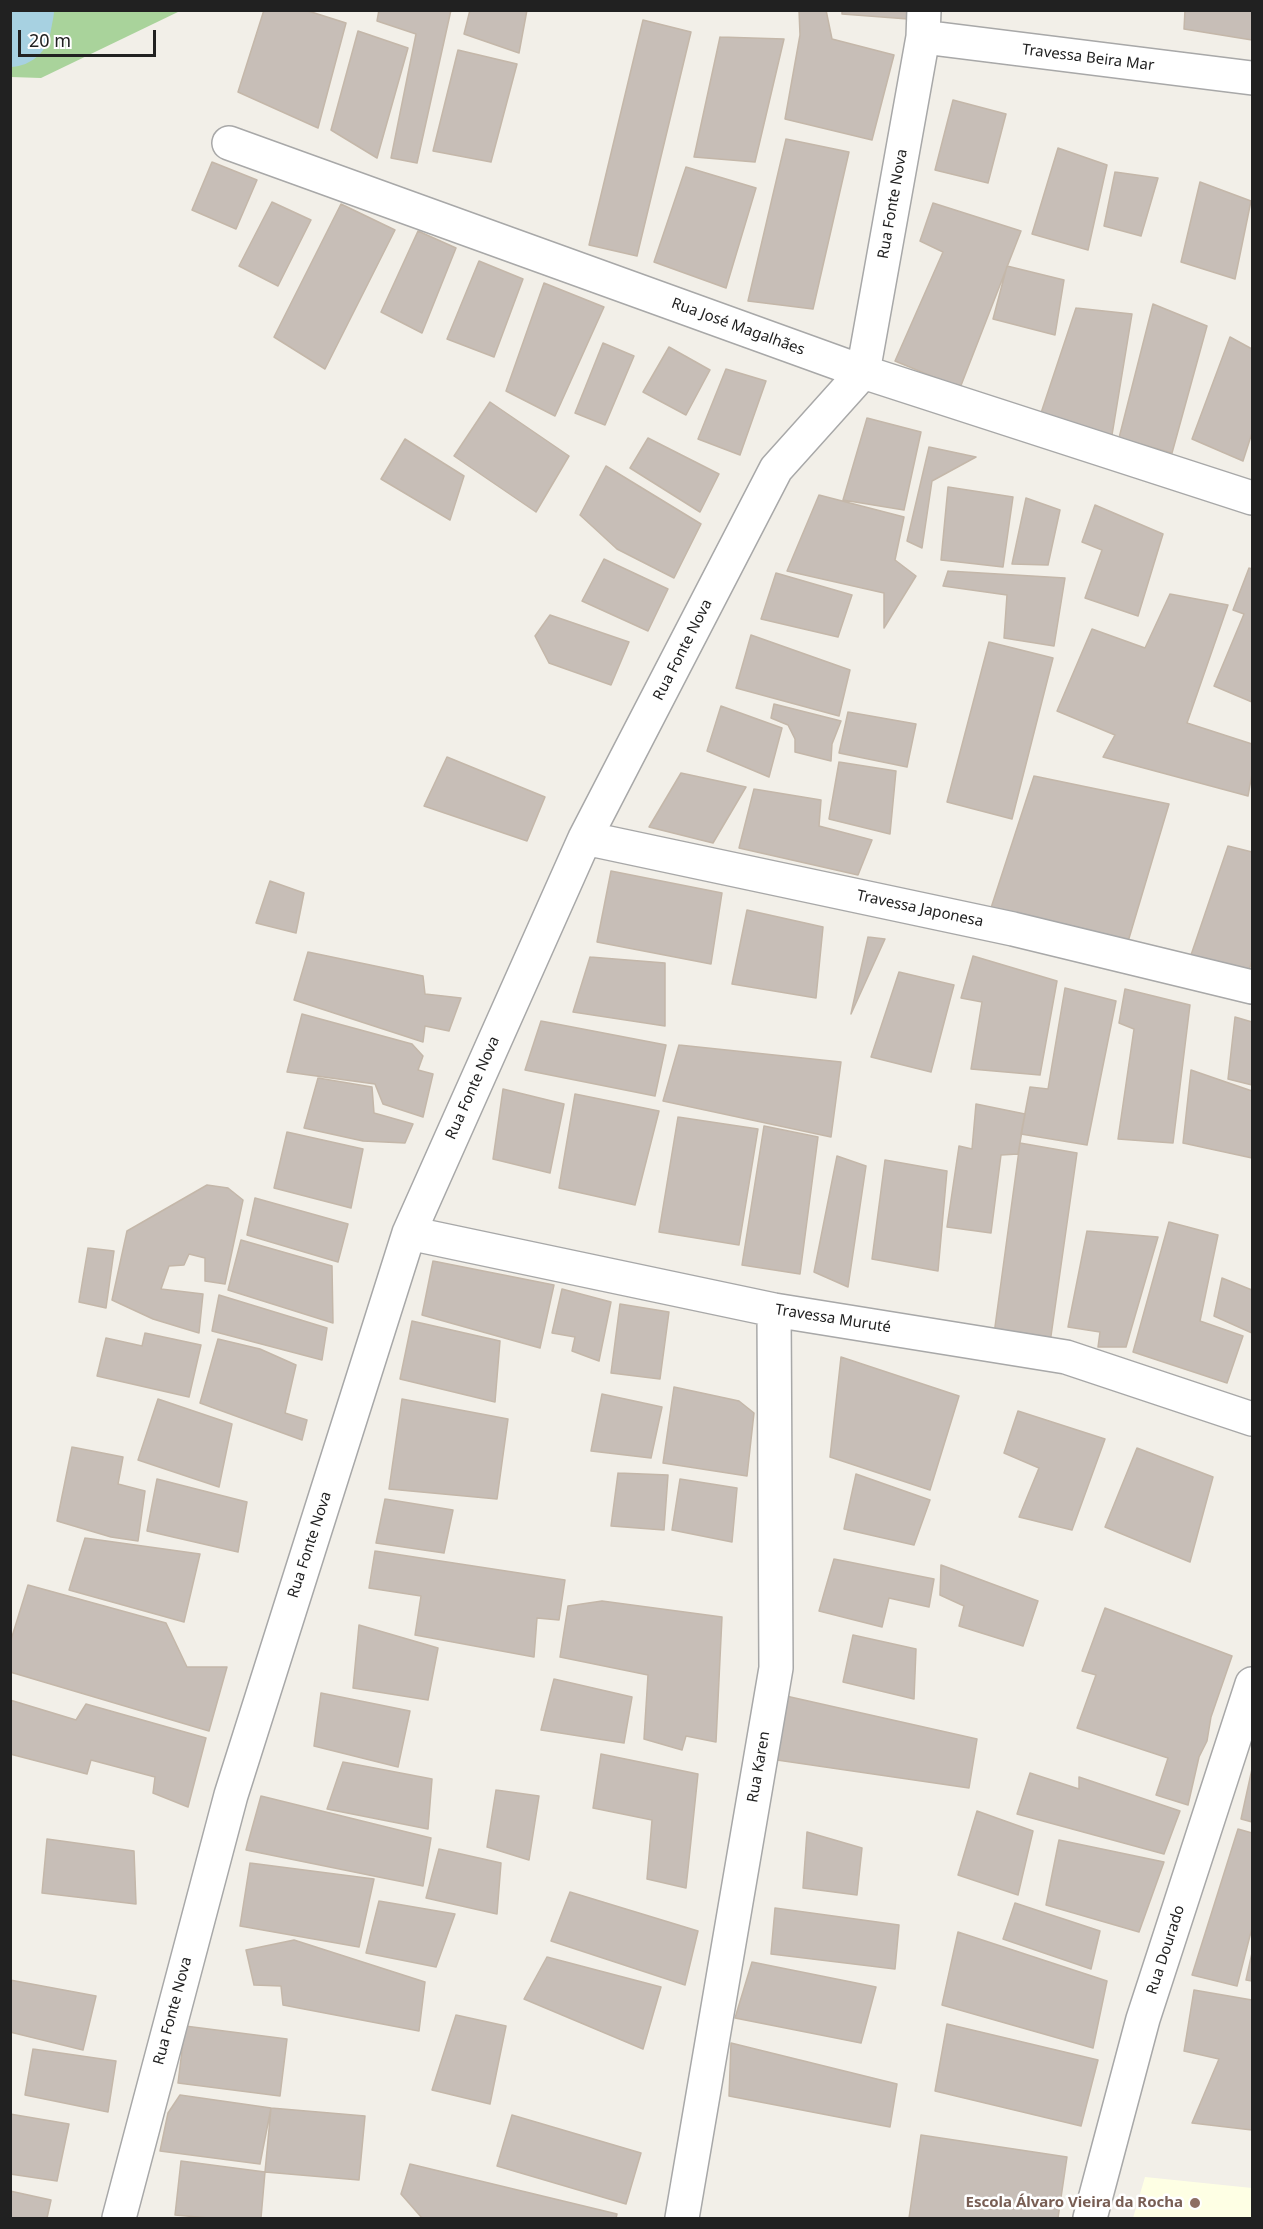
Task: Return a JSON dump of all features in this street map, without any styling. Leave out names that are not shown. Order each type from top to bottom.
[{"type":"street","name":"Travessa Beira Mar","points":[[924,24],[1252,78]]},
{"type":"street","name":"Rua Fonte Nova","points":[[118,2218],[231,1795],[409,1233],[585,838],[776,469],[863,372],[924,24]]},
{"type":"street","name":"Rua José Magalhães","points":[[229,143],[863,372],[1252,498]]},
{"type":"street","name":"Travessa Japonesa","points":[[585,838],[1013,929],[1252,987]]},
{"type":"street","name":"Travessa Muruté","points":[[409,1233],[774,1310],[1066,1357],[1252,1419]]},
{"type":"street","name":"Rua Karen","points":[[682,2218],[776,1668],[774,1310]]},
{"type":"street","name":"Rua Dourado","points":[[1090,2218],[1143,2019],[1252,1684]]},
{"type":"shaded area","name":"Escola Álvaro Vieira da Rocha","points":[[1145,2177],[1252,2188],[1252,2218],[1133,2218]]},
{"type":"green space","points":[[11,10],[180,11],[41,78],[11,77]]},
{"type":"building","points":[[264,10],[305,10],[346,23],[318,128],[238,92]]},
{"type":"building","points":[[379,10],[451,10],[417,163],[391,158],[416,34],[377,21]]},
{"type":"building","points":[[470,10],[527,10],[519,53],[464,34]]},
{"type":"building","points":[[799,10],[826,10],[832,39],[894,55],[872,140],[785,119],[800,35]]},
{"type":"building","points":[[842,10],[909,10],[908,19],[842,14]]},
{"type":"building","points":[[1185,10],[1252,10],[1252,40],[1184,29]]},
{"type":"building","points":[[643,20],[691,32],[637,256],[589,245]]},
{"type":"building","points":[[358,31],[408,48],[377,158],[331,130]]},
{"type":"building","points":[[720,37],[784,39],[755,162],[694,157]]},
{"type":"building","points":[[458,50],[517,64],[491,162],[433,151]]},
{"type":"building","points":[[953,100],[1006,114],[988,183],[935,170]]},
{"type":"building","points":[[786,139],[849,152],[813,309],[748,301]]},
{"type":"building","points":[[1058,148],[1107,165],[1088,250],[1032,234]]},
{"type":"building","points":[[212,162],[257,180],[236,229],[192,210]]},
{"type":"building","points":[[686,167],[756,188],[726,288],[654,262]]},
{"type":"building","points":[[1115,172],[1158,178],[1141,236],[1104,226]]},
{"type":"building","points":[[1200,182],[1251,201],[1235,279],[1181,262]]},
{"type":"building","points":[[272,202],[311,220],[278,286],[239,266]]},
{"type":"building","points":[[933,203],[1021,231],[960,388],[895,361],[943,252],[920,241]]},
{"type":"building","points":[[341,204],[395,230],[325,369],[274,337]]},
{"type":"building","points":[[418,231],[456,248],[422,333],[381,312]]},
{"type":"building","points":[[479,261],[523,279],[494,357],[447,339]]},
{"type":"building","points":[[1007,266],[1064,280],[1055,335],[993,319]]},
{"type":"building","points":[[544,283],[604,307],[555,416],[506,391]]},
{"type":"building","points":[[1153,304],[1207,326],[1172,453],[1119,438]]},
{"type":"building","points":[[1076,308],[1132,314],[1112,435],[1041,413]]},
{"type":"building","points":[[1230,337],[1252,349],[1252,433],[1243,461],[1192,439]]},
{"type":"building","points":[[603,343],[634,356],[605,425],[575,413]]},
{"type":"building","points":[[669,347],[710,370],[686,415],[643,392]]},
{"type":"building","points":[[726,369],[766,381],[740,455],[698,439]]},
{"type":"building","points":[[490,402],[569,456],[536,512],[454,456]]},
{"type":"building","points":[[867,418],[921,432],[904,510],[843,500]]},
{"type":"building","points":[[648,438],[719,474],[700,512],[630,468]]},
{"type":"building","points":[[405,439],[464,476],[450,520],[381,479]]},
{"type":"building","points":[[929,447],[976,457],[932,481],[922,548],[907,541]]},
{"type":"building","points":[[606,466],[701,524],[674,578],[617,549],[580,515]]},
{"type":"building","points":[[948,487],[1013,497],[1003,567],[941,560]]},
{"type":"building","points":[[819,495],[904,517],[895,560],[916,576],[884,628],[884,593],[787,571]]},
{"type":"building","points":[[1026,498],[1060,510],[1048,565],[1012,564]]},
{"type":"building","points":[[1095,505],[1163,534],[1138,616],[1085,598],[1102,550],[1082,542]]},
{"type":"building","points":[[604,559],[668,589],[648,631],[582,601]]},
{"type":"building","points":[[1249,568],[1252,569],[1252,702],[1214,686],[1244,614],[1233,610]]},
{"type":"building","points":[[948,571],[1065,578],[1054,646],[1004,638],[1007,595],[943,586]]},
{"type":"building","points":[[776,573],[852,595],[838,637],[761,619]]},
{"type":"building","points":[[1170,594],[1228,605],[1187,723],[1252,744],[1252,774],[1248,796],[1103,757],[1115,735],[1057,711],[1092,629],[1145,648]]},
{"type":"building","points":[[550,615],[629,642],[611,685],[549,663],[535,636]]},
{"type":"building","points":[[751,635],[850,670],[839,716],[736,688]]},
{"type":"building","points":[[989,642],[1053,658],[1012,819],[947,802]]},
{"type":"building","points":[[774,704],[841,721],[832,744],[831,761],[795,752],[795,739],[788,725],[771,718]]},
{"type":"building","points":[[721,706],[782,728],[769,777],[707,751]]},
{"type":"building","points":[[848,712],[916,724],[907,767],[839,753]]},
{"type":"building","points":[[447,757],[545,797],[527,841],[424,806]]},
{"type":"building","points":[[839,762],[896,771],[890,834],[829,819]]},
{"type":"building","points":[[681,773],[746,787],[713,843],[649,827]]},
{"type":"building","points":[[1034,776],[1169,804],[1127,945],[990,911]]},
{"type":"building","points":[[754,789],[821,800],[819,826],[872,840],[858,875],[739,848]]},
{"type":"building","points":[[1228,846],[1252,852],[1252,960],[1248,975],[1190,958]]},
{"type":"building","points":[[611,871],[722,893],[711,964],[597,942]]},
{"type":"building","points":[[270,881],[304,893],[296,933],[256,923]]},
{"type":"building","points":[[747,910],[823,927],[816,998],[732,984]]},
{"type":"building","points":[[868,937],[885,939],[851,1014],[852,1009]]},
{"type":"building","points":[[308,952],[423,976],[425,994],[461,998],[449,1031],[425,1026],[423,1042],[294,1000]]},
{"type":"building","points":[[973,956],[1057,981],[1040,1075],[971,1069],[982,1002],[961,998]]},
{"type":"building","points":[[590,957],[665,963],[665,1026],[573,1012]]},
{"type":"building","points":[[899,972],[954,985],[931,1072],[871,1057]]},
{"type":"building","points":[[1065,988],[1116,1001],[1087,1145],[1021,1134],[1030,1087],[1048,1089]]},
{"type":"building","points":[[1125,989],[1190,1005],[1173,1143],[1118,1139],[1134,1029],[1119,1023]]},
{"type":"building","points":[[302,1014],[412,1044],[423,1056],[418,1070],[433,1074],[423,1117],[383,1104],[375,1084],[287,1072]]},
{"type":"building","points":[[1235,1017],[1252,1022],[1252,1085],[1228,1079]]},
{"type":"building","points":[[541,1021],[666,1045],[655,1096],[525,1070]]},
{"type":"building","points":[[679,1045],[841,1062],[831,1137],[663,1101]]},
{"type":"building","points":[[1191,1070],[1252,1091],[1252,1158],[1183,1143]]},
{"type":"building","points":[[318,1078],[372,1087],[374,1113],[413,1124],[405,1143],[363,1141],[304,1128]]},
{"type":"building","points":[[503,1089],[564,1104],[550,1173],[493,1159]]},
{"type":"building","points":[[575,1094],[659,1111],[635,1205],[559,1188]]},
{"type":"building","points":[[976,1104],[1025,1114],[1018,1154],[1001,1155],[991,1233],[947,1227],[959,1146],[972,1149]]},
{"type":"building","points":[[678,1117],[758,1129],[739,1245],[659,1232]]},
{"type":"building","points":[[764,1126],[818,1137],[800,1274],[742,1265]]},
{"type":"building","points":[[287,1132],[363,1149],[351,1208],[274,1188]]},
{"type":"building","points":[[1020,1143],[1077,1153],[1050,1343],[994,1334]]},
{"type":"building","points":[[837,1156],[866,1166],[848,1287],[814,1272]]},
{"type":"building","points":[[885,1160],[947,1171],[938,1271],[872,1259]]},
{"type":"building","points":[[207,1185],[228,1188],[243,1200],[225,1284],[205,1281],[205,1258],[189,1254],[184,1265],[169,1266],[161,1289],[203,1294],[199,1333],[153,1319],[112,1300],[127,1231]]},
{"type":"building","points":[[255,1198],[348,1224],[338,1262],[247,1235]]},
{"type":"building","points":[[1169,1222],[1218,1235],[1200,1321],[1243,1336],[1227,1383],[1133,1352]]},
{"type":"building","points":[[1087,1231],[1158,1237],[1126,1347],[1098,1347],[1100,1332],[1068,1327]]},
{"type":"building","points":[[241,1240],[332,1266],[333,1323],[228,1290]]},
{"type":"building","points":[[88,1248],[114,1251],[106,1308],[79,1302]]},
{"type":"building","points":[[433,1261],[554,1285],[540,1348],[422,1315]]},
{"type":"building","points":[[1222,1278],[1252,1290],[1252,1333],[1214,1316]]},
{"type":"building","points":[[562,1289],[611,1302],[599,1361],[572,1351],[575,1337],[552,1333]]},
{"type":"building","points":[[219,1295],[327,1328],[322,1360],[212,1331]]},
{"type":"building","points":[[620,1304],[669,1312],[660,1379],[611,1373]]},
{"type":"building","points":[[412,1321],[500,1341],[495,1402],[400,1379]]},
{"type":"building","points":[[145,1333],[201,1345],[189,1397],[97,1376],[106,1338],[142,1346]]},
{"type":"building","points":[[218,1339],[260,1349],[296,1365],[285,1413],[307,1420],[302,1440],[200,1403]]},
{"type":"building","points":[[841,1357],[959,1396],[930,1490],[830,1457]]},
{"type":"building","points":[[674,1387],[739,1401],[754,1413],[747,1476],[663,1463]]},
{"type":"building","points":[[602,1394],[662,1407],[651,1458],[591,1451]]},
{"type":"building","points":[[158,1399],[232,1424],[219,1487],[138,1460]]},
{"type":"building","points":[[402,1399],[508,1419],[497,1499],[389,1489]]},
{"type":"building","points":[[1018,1411],[1105,1439],[1072,1530],[1019,1517],[1039,1468],[1004,1453]]},
{"type":"building","points":[[72,1447],[123,1457],[118,1484],[145,1491],[138,1541],[111,1537],[57,1521]]},
{"type":"building","points":[[1137,1448],[1213,1477],[1190,1562],[1105,1527]]},
{"type":"building","points":[[618,1473],[668,1475],[664,1530],[611,1526]]},
{"type":"building","points":[[856,1474],[930,1500],[914,1545],[844,1529]]},
{"type":"building","points":[[157,1479],[247,1502],[238,1552],[147,1531]]},
{"type":"building","points":[[680,1479],[737,1488],[732,1542],[672,1530]]},
{"type":"building","points":[[385,1499],[453,1510],[444,1553],[376,1543]]},
{"type":"building","points":[[85,1538],[200,1554],[184,1622],[69,1590]]},
{"type":"building","points":[[375,1551],[565,1580],[559,1620],[537,1618],[534,1657],[415,1635],[421,1596],[369,1588]]},
{"type":"building","points":[[834,1559],[934,1579],[929,1607],[889,1598],[882,1627],[819,1611]]},
{"type":"building","points":[[941,1565],[1038,1601],[1023,1646],[959,1626],[964,1606],[940,1595]]},
{"type":"building","points":[[28,1585],[166,1623],[187,1667],[227,1667],[209,1731],[10,1672],[10,1643]]},
{"type":"building","points":[[602,1601],[722,1617],[716,1742],[686,1736],[682,1750],[644,1739],[648,1675],[560,1657],[568,1606]]},
{"type":"building","points":[[1105,1608],[1232,1656],[1211,1717],[1207,1741],[1199,1757],[1188,1805],[1156,1795],[1168,1758],[1077,1728],[1096,1675],[1082,1671]]},
{"type":"building","points":[[359,1625],[438,1648],[428,1700],[353,1688]]},
{"type":"building","points":[[853,1635],[916,1649],[914,1699],[843,1682]]},
{"type":"building","points":[[554,1679],[632,1697],[624,1743],[541,1730]]},
{"type":"building","points":[[321,1693],[410,1711],[398,1767],[314,1746]]},
{"type":"building","points":[[786,1696],[977,1739],[969,1788],[777,1760]]},
{"type":"building","points":[[10,1700],[76,1720],[86,1704],[206,1738],[188,1807],[153,1793],[155,1777],[91,1760],[87,1774],[10,1754]]},
{"type":"building","points":[[601,1754],[698,1774],[686,1888],[647,1879],[652,1820],[593,1808]]},
{"type":"building","points":[[343,1762],[432,1779],[428,1829],[327,1809]]},
{"type":"building","points":[[1252,1769],[1252,1822],[1241,1819]]},
{"type":"building","points":[[1030,1773],[1079,1789],[1079,1777],[1180,1811],[1164,1854],[1017,1814]]},
{"type":"building","points":[[496,1790],[539,1796],[529,1860],[487,1847]]},
{"type":"building","points":[[261,1796],[431,1838],[423,1886],[246,1850]]},
{"type":"building","points":[[977,1811],[1033,1831],[1018,1895],[958,1875]]},
{"type":"building","points":[[1238,1829],[1252,1833],[1252,1928],[1237,1986],[1192,1975]]},
{"type":"building","points":[[807,1832],[862,1848],[857,1895],[803,1888]]},
{"type":"building","points":[[47,1839],[134,1851],[136,1904],[42,1893]]},
{"type":"building","points":[[1059,1840],[1164,1862],[1139,1932],[1046,1905]]},
{"type":"building","points":[[439,1849],[501,1863],[497,1914],[426,1898]]},
{"type":"building","points":[[250,1863],[374,1879],[359,1947],[240,1926]]},
{"type":"building","points":[[570,1892],[698,1931],[685,1985],[551,1941]]},
{"type":"building","points":[[379,1901],[455,1914],[436,1967],[366,1953]]},
{"type":"building","points":[[1015,1903],[1100,1931],[1091,1969],[1003,1939]]},
{"type":"building","points":[[775,1908],[899,1925],[895,1969],[771,1954]]},
{"type":"building","points":[[958,1932],[1107,1981],[1093,2048],[942,2005]]},
{"type":"building","points":[[294,1940],[425,1982],[419,2031],[283,2005],[281,1986],[254,1985],[246,1950]]},
{"type":"building","points":[[1252,1953],[1252,1981],[1246,1980]]},
{"type":"building","points":[[547,1957],[661,1987],[643,2049],[524,1999]]},
{"type":"building","points":[[752,1962],[876,1987],[861,2043],[735,2018]]},
{"type":"building","points":[[10,1980],[96,1996],[83,2050],[10,2032]]},
{"type":"building","points":[[1194,1990],[1252,2000],[1252,2130],[1192,2123],[1219,2059],[1184,2051]]},
{"type":"building","points":[[456,2015],[506,2026],[490,2104],[432,2090]]},
{"type":"building","points":[[947,2024],[1098,2060],[1081,2126],[935,2091]]},
{"type":"building","points":[[185,2026],[287,2039],[280,2096],[178,2083]]},
{"type":"building","points":[[731,2043],[897,2084],[890,2127],[729,2096]]},
{"type":"building","points":[[33,2049],[116,2061],[108,2112],[25,2095]]},
{"type":"building","points":[[180,2095],[271,2108],[260,2164],[160,2151],[168,2113]]},
{"type":"building","points":[[271,2108],[365,2116],[359,2180],[265,2172]]},
{"type":"building","points":[[10,2114],[69,2124],[57,2181],[10,2174]]},
{"type":"building","points":[[512,2115],[641,2153],[626,2204],[497,2166]]},
{"type":"building","points":[[921,2135],[1067,2157],[1058,2218],[909,2218]]},
{"type":"building","points":[[181,2161],[265,2172],[261,2218],[209,2218],[175,2215]]},
{"type":"building","points":[[410,2164],[617,2214],[616,2218],[422,2218],[401,2194]]},
{"type":"building","points":[[10,2191],[51,2200],[47,2218],[10,2218]]},
{"type":"waterway","points":[[10,26],[13,10]]},
{"type":"place","name":"Escola Álvaro Vieira da Rocha","points":[[1195,2203]]}]
